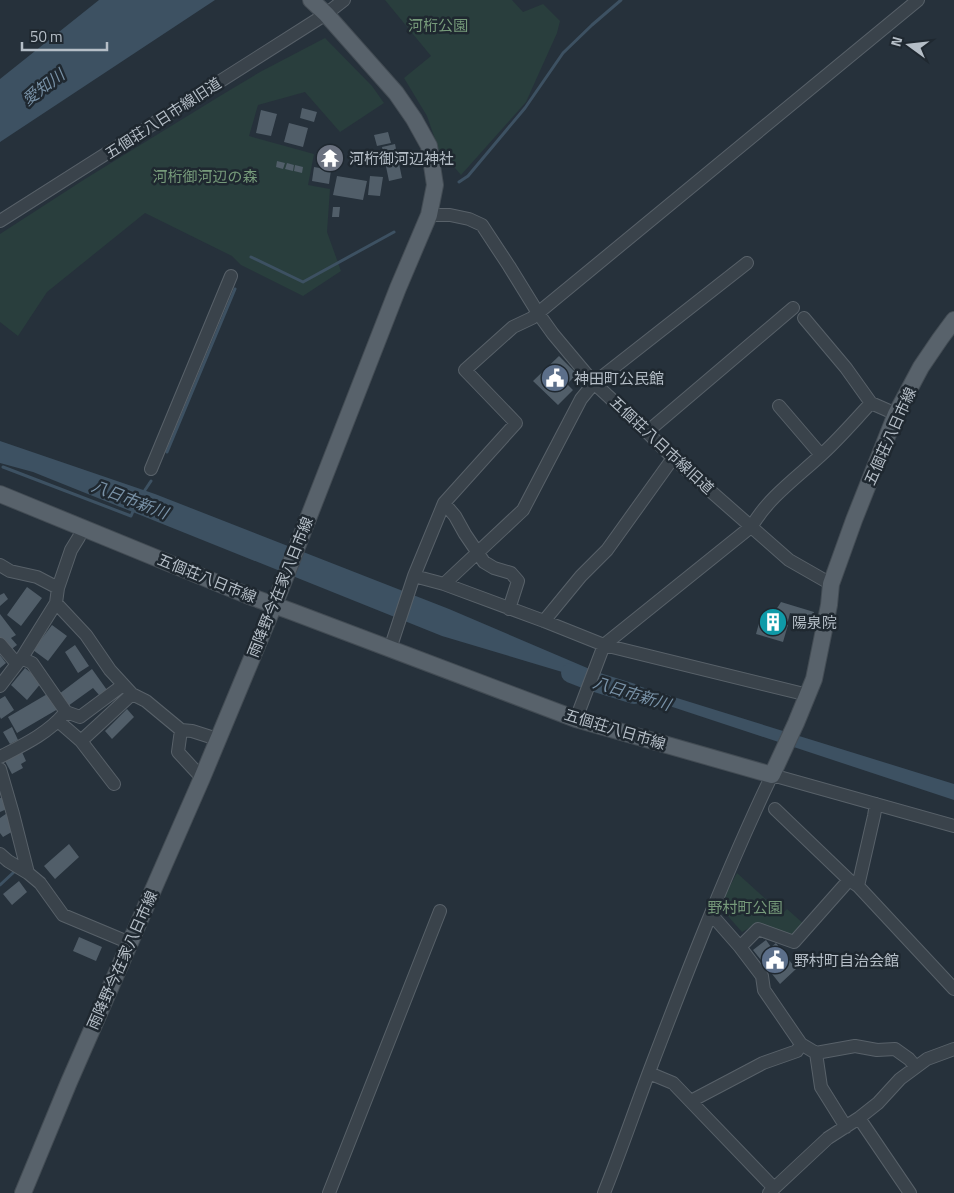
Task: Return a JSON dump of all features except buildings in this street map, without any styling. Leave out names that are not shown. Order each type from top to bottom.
[{"type":"main road","name":"雨降野今在家八日市線","points":[[23,1193],[277,599],[398,288],[429,215],[435,185],[429,146],[414,119],[396,93],[317,6]]},
{"type":"main road","name":"五個荘八日市線","points":[[0,494],[249,596],[277,599],[390,649],[576,718],[772,775],[808,695],[816,670],[831,584],[896,414],[921,367],[954,320]]},
{"type":"street","name":"五個荘八日市線旧道","points":[[0,222],[317,6],[344,0]]},
{"type":"street","points":[[390,649],[414,576],[444,503],[516,424],[465,370],[513,327],[532,318],[918,0]]},
{"type":"street","name":"五個荘八日市線旧道","points":[[429,215],[450,215],[469,219],[482,225],[538,313],[594,383],[673,458],[752,526],[788,560],[831,584]]},
{"type":"street","points":[[444,584],[523,510],[581,399],[594,383],[747,263]]},
{"type":"street","points":[[151,469],[231,276]]},
{"type":"street","points":[[647,432],[793,308]]},
{"type":"street","points":[[804,318],[846,368],[871,403],[896,414]]},
{"type":"street","points":[[576,718],[604,645],[752,526],[756,518],[779,493],[821,455],[871,403]]},
{"type":"street","points":[[779,406],[821,455]]},
{"type":"street","points":[[544,621],[581,576],[607,550],[673,458]]},
{"type":"street","points":[[444,503],[455,516],[484,562],[494,568],[511,573],[518,581],[509,609]]},
{"type":"street","points":[[0,686],[19,661],[56,603],[58,588],[71,550],[83,528]]},
{"type":"street","points":[[0,565],[10,571],[37,577],[58,588]]},
{"type":"street","points":[[414,576],[444,584],[604,645],[808,695]]},
{"type":"street","points":[[56,603],[86,635],[110,670],[132,694],[146,701],[181,730],[192,731],[218,739]]},
{"type":"street","points":[[0,644],[19,661],[32,663],[62,717],[114,784]]},
{"type":"street","points":[[0,757],[32,740],[62,717],[80,717],[123,685]]},
{"type":"street","points":[[81,741],[132,694]]},
{"type":"street","points":[[181,730],[178,752],[202,778]]},
{"type":"street","points":[[0,769],[28,873]]},
{"type":"street","points":[[604,1193],[711,914],[747,828],[772,775],[954,826]]},
{"type":"street","points":[[740,947],[758,929],[794,942],[853,883],[876,804]]},
{"type":"street","points":[[775,809],[853,883],[954,989]]},
{"type":"street","points":[[0,854],[28,873],[40,884],[63,915],[130,944]]},
{"type":"street","points":[[329,1193],[440,911]]},
{"type":"street","points":[[711,914],[762,976],[764,990],[801,1044],[816,1053],[855,1046],[877,1050],[895,1049],[914,1064]]},
{"type":"street","points":[[690,1100],[763,1063],[797,1051],[801,1044]]},
{"type":"street","points":[[649,1073],[673,1083],[772,1190],[844,1123],[859,1118],[878,1103],[914,1064],[954,1049]]},
{"type":"street","points":[[816,1053],[821,1086],[844,1123]]},
{"type":"street","points":[[859,1118],[910,1193]]},
{"type":"green space","name":"河桁公園","points":[[385,0],[512,0],[523,12],[543,4],[560,21],[557,33],[526,102],[461,175],[438,148],[427,116],[404,78],[431,56]]},
{"type":"green space","name":"河桁御河辺の森","points":[[325,38],[372,86],[384,103],[340,132],[305,92],[258,105],[249,136],[314,154],[308,185],[330,189],[327,232],[341,271],[303,296],[241,265],[232,256],[145,213],[47,292],[18,336],[0,322],[0,234],[220,96],[260,72]]},
{"type":"green space","name":"野村町公園","points":[[737,873],[782,914],[787,909],[805,925],[794,936],[758,923],[742,932],[719,906]]},
{"type":"water","name":"愛知川","points":[[99,0],[215,0],[0,142],[0,79]]},
{"type":"water","name":"八日市新川","points":[[0,441],[155,494],[449,609],[606,676],[954,784],[954,800],[609,686],[442,636],[33,472],[0,463]]},
{"type":"waterway","points":[[459,182],[468,176],[525,108],[563,53],[621,0]]},
{"type":"waterway","points":[[251,257],[303,282],[394,232]]},
{"type":"waterway","points":[[167,452],[235,289]]},
{"type":"waterway","points":[[3,467],[131,516],[134,509]]},
{"type":"waterway","points":[[143,493],[151,481]]},
{"type":"waterway","name":"八日市新川","points":[[571,673],[634,694]]},
{"type":"waterway","points":[[0,885],[14,872]]},
{"type":"place","name":"河桁御河辺神社","points":[[330,158]]},
{"type":"place","name":"神田町公民館","points":[[555,378]]},
{"type":"place","name":"陽泉院","points":[[773,622]]},
{"type":"place","name":"野村町自治会館","points":[[775,960]]}]
